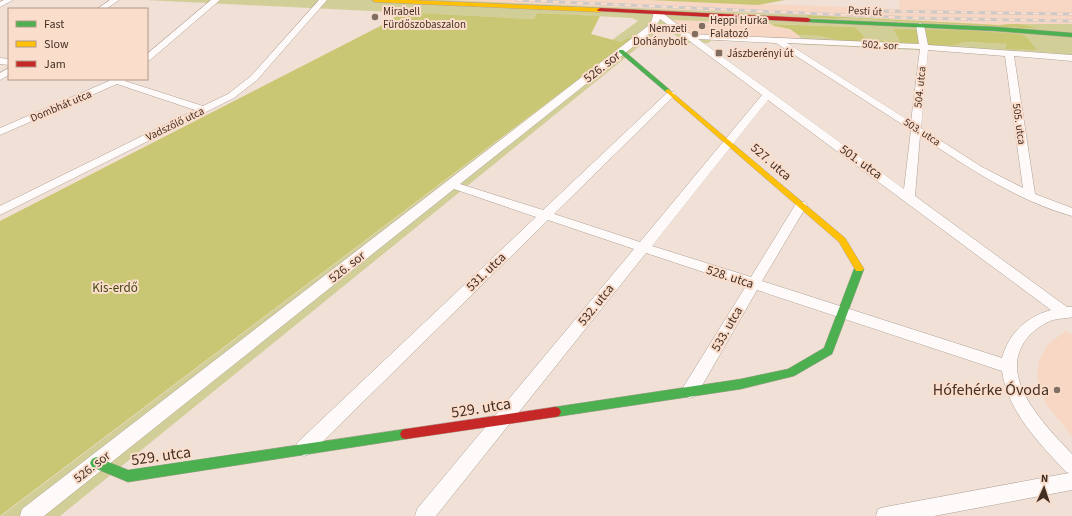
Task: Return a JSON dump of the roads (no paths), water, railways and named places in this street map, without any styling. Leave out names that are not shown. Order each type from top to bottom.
[{"type":"street","points":[[0,5],[9,0]]},
{"type":"street","points":[[102,8],[114,0]]},
{"type":"street","points":[[148,57],[216,0]]},
{"type":"street","name":"Vadszőlő utca","points":[[0,211],[231,96],[254,78],[323,0]]},
{"type":"street","points":[[375,0],[657,13]]},
{"type":"street","name":"Pesti út","points":[[657,13],[920,25],[1072,35]]},
{"type":"street","name":"526. sor","points":[[29,516],[651,28],[656,20],[657,13]]},
{"type":"street","name":"501. utca","points":[[657,13],[1068,312]]},
{"type":"street","name":"504. utca","points":[[908,197],[924,47],[920,25]]},
{"type":"street","points":[[651,28],[677,28]]},
{"type":"street","name":"502. sor","points":[[688,36],[924,47],[1009,52],[1072,58]]},
{"type":"street","name":"503. utca","points":[[778,41],[978,169],[1030,196],[1072,212]]},
{"type":"street","name":"527. utca","points":[[621,52],[842,240],[860,269],[843,314]]},
{"type":"street","name":"505. utca","points":[[1009,52],[1030,196]]},
{"type":"street","points":[[117,80],[204,110]]},
{"type":"street","name":"Dombhát utca","points":[[0,132],[117,80]]},
{"type":"street","name":"531. utca","points":[[301,450],[671,94]]},
{"type":"street","name":"532. utca","points":[[424,516],[768,94]]},
{"type":"street","name":"528. utca","points":[[452,185],[1009,367]]},
{"type":"street","name":"533. utca","points":[[690,391],[752,284],[801,205]]},
{"type":"street","points":[[1068,312],[1037,320],[1023,331],[1013,348],[1009,367],[1013,384],[1020,401],[1039,430],[1072,466]]},
{"type":"street","name":"529. utca","points":[[96,463],[128,476],[741,384],[790,373],[828,351],[843,314]]},
{"type":"street","points":[[885,516],[1072,481]]},
{"type":"railway","points":[[517,0],[913,18],[1072,21]]},
{"type":"railway","points":[[877,11],[1072,14]]},
{"type":"place","name":"Mirabell Fürdőszobaszalon","points":[[375,17]]},
{"type":"place","name":"Heppi Hurka Falatozó","points":[[702,26]]},
{"type":"place","name":"Nemzeti Dohánybolt","points":[[695,34]]},
{"type":"place","name":"Jászberényi út","points":[[719,53]]},
{"type":"place","name":"Hófehérke Óvoda","points":[[1057,390]]},
{"type":"park label","name":"Kis-erdő","points":[[115,288]]}]
